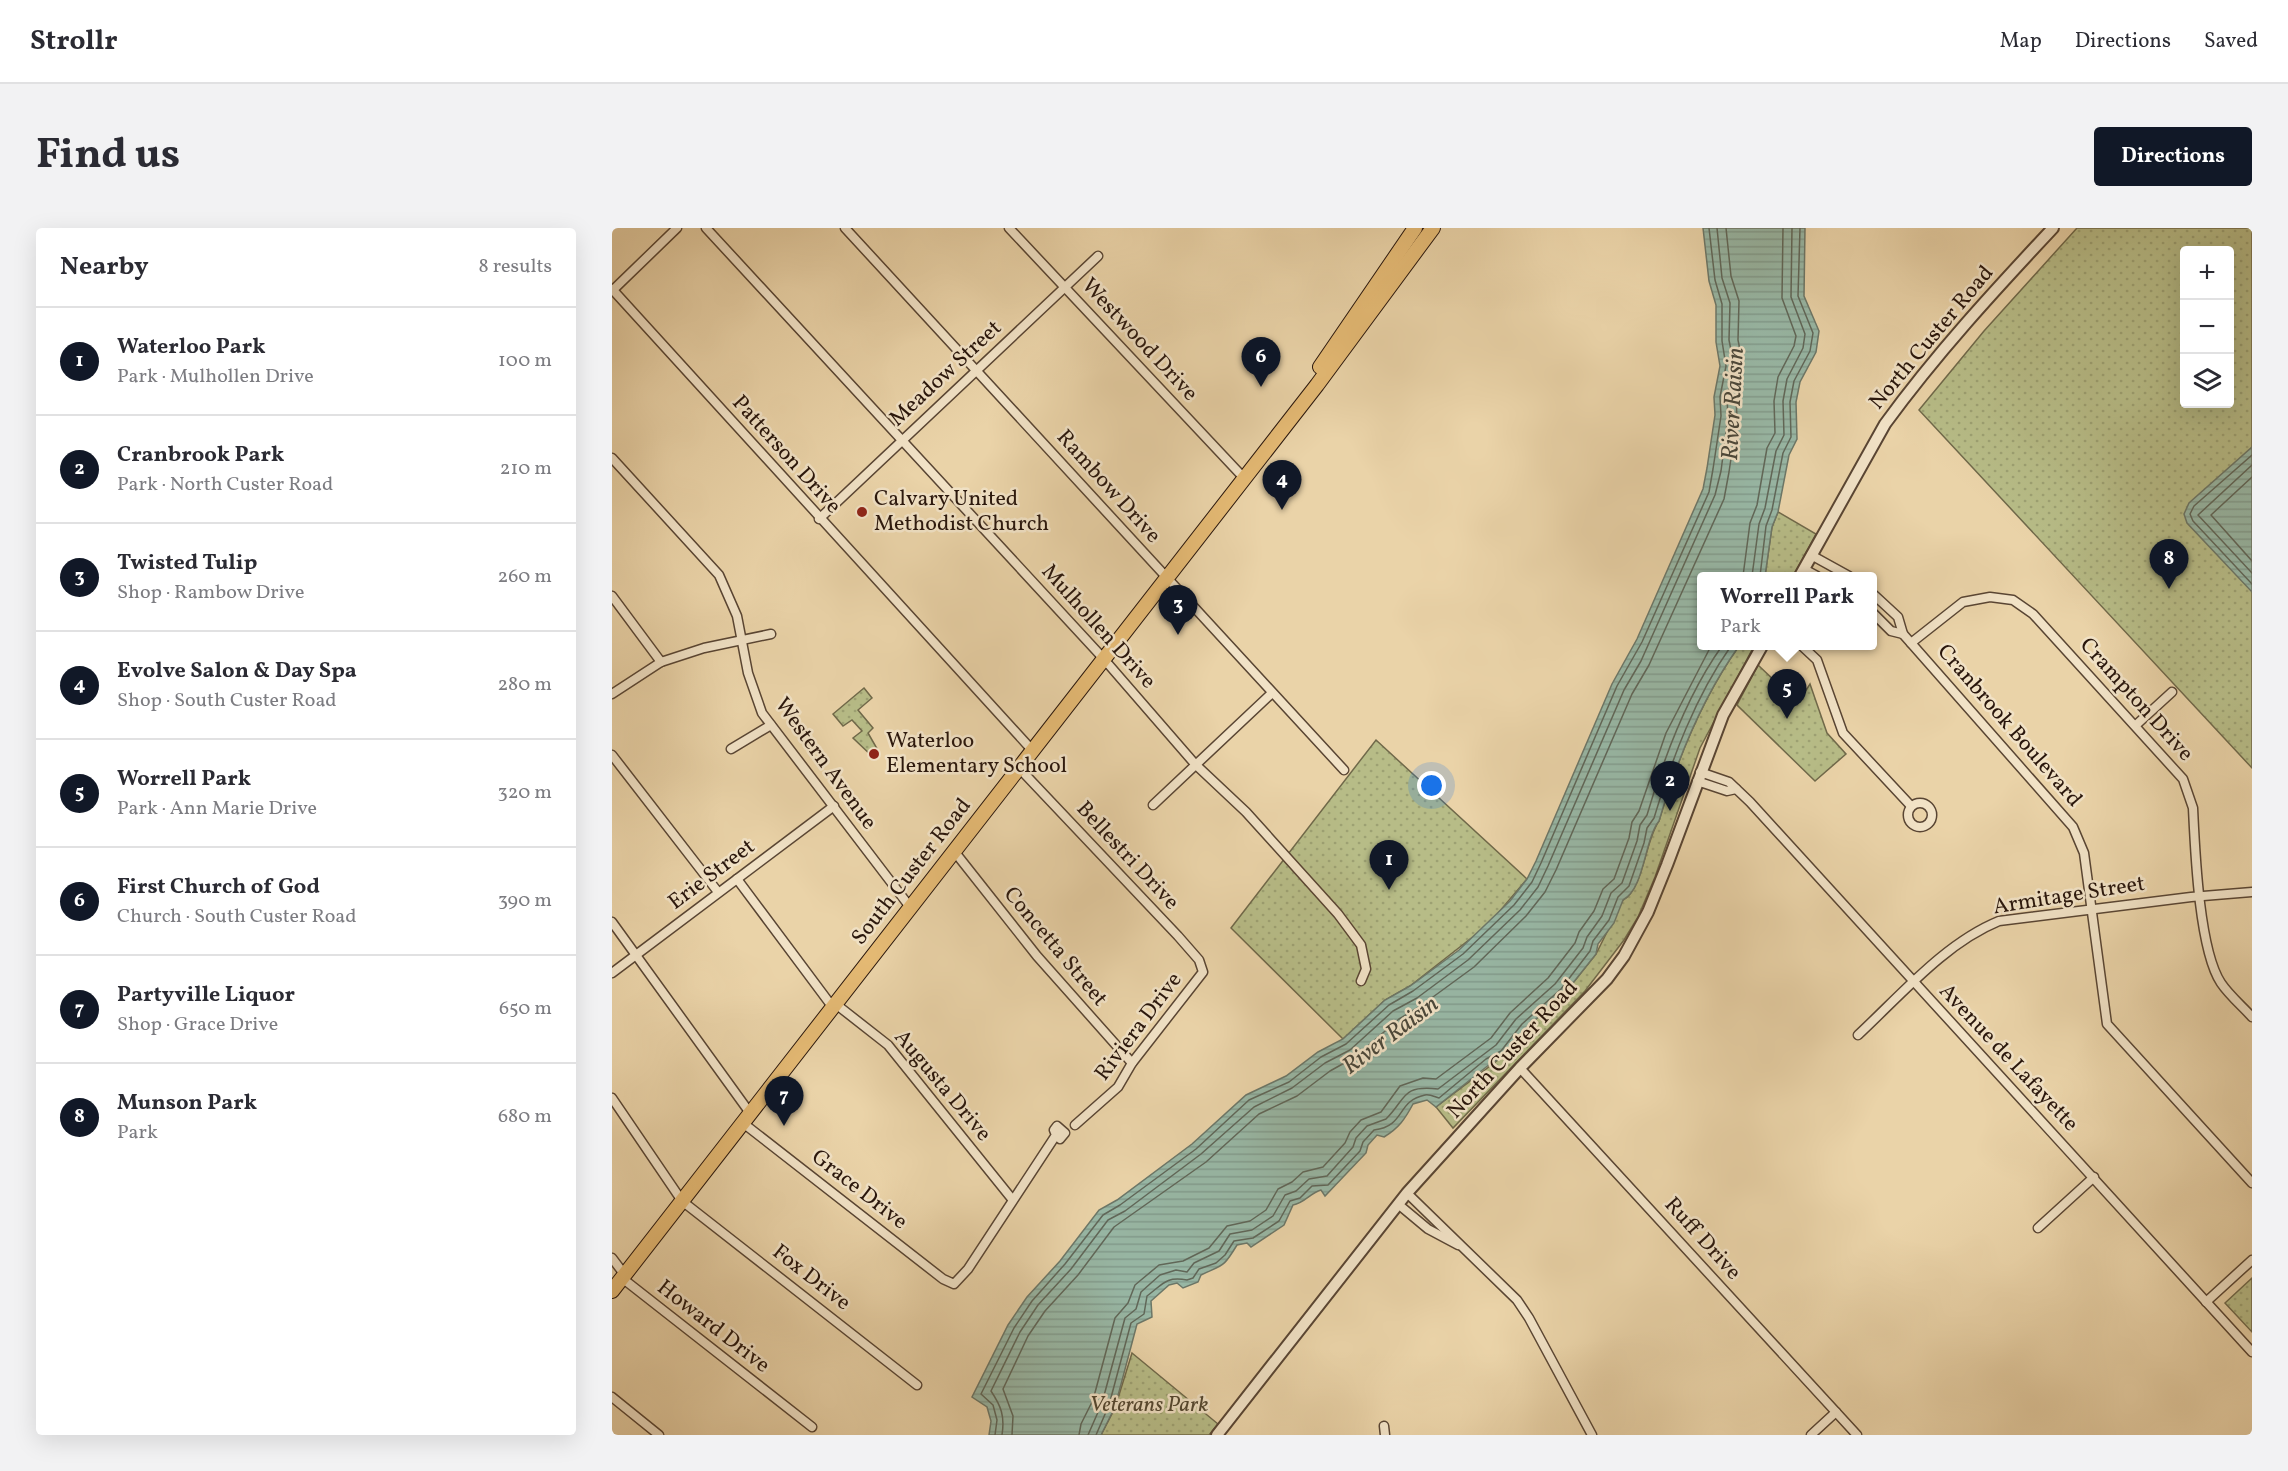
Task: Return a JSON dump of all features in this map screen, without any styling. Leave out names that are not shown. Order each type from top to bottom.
[{"type":"main road","name":"South Custer Road","points":[[1243,477],[1415,228]]},
{"type":"main road","name":"South Custer Road","points":[[612,1291],[835,1007],[1243,477],[1317,385],[1433,228]]},
{"type":"street","points":[[613,290],[677,228]]},
{"type":"street","name":"Mulhollen Drive","points":[[706,228],[1103,658],[1195,764],[1246,812],[1355,934],[1364,954],[1366,969],[1361,981]]},
{"type":"street","name":"Rambow Drive","points":[[845,228],[1344,770]]},
{"type":"street","name":"Westwood Drive","points":[[1009,228],[1243,477]]},
{"type":"street","name":"North Custer Road","points":[[1802,572],[1900,403],[1959,330],[2053,228]]},
{"type":"street","name":"Meadow Street","points":[[819,519],[1098,256]]},
{"type":"street","name":"Patterson Drive","points":[[613,290],[819,519],[1032,750]]},
{"type":"street","name":"Western Avenue","points":[[612,458],[719,575],[737,616],[751,686],[762,713],[910,907]]},
{"type":"street","points":[[1811,555],[1842,572]]},
{"type":"street","points":[[612,596],[661,662]]},
{"type":"street","name":"Crampton Drive","points":[[1911,642],[1963,602],[1990,597],[2013,600],[2033,614],[2136,725],[2183,779],[2188,790],[2193,808],[2205,939],[2213,968],[2221,983],[2252,1017]]},
{"type":"street","name":"Cranbrook Boulevard","points":[[1877,598],[1898,617],[1903,634],[2073,826],[2084,852],[2107,1024],[2252,1183]]},
{"type":"street","name":"Cranbrook Boulevard","points":[[1877,617],[1891,631],[1903,634]]},
{"type":"street","points":[[612,694],[661,662],[704,648],[771,634]]},
{"type":"street","name":"North Custer Road","points":[[1217,1435],[1407,1193],[1520,1068],[1607,980],[1624,956],[1648,912],[1723,715],[1759,650]]},
{"type":"street","points":[[1807,650],[1817,660],[1843,733],[1911,806]]},
{"type":"street","points":[[2136,725],[2172,692]]},
{"type":"street","points":[[1153,805],[1272,693]]},
{"type":"street","points":[[731,749],[771,725]]},
{"type":"street","points":[[612,755],[718,892]]},
{"type":"street","name":"Bellestri Drive","points":[[1019,768],[1178,936],[1199,960],[1203,972]]},
{"type":"street","name":"Avenue de Lafayette","points":[[1699,776],[1727,790],[1736,789],[1750,802],[2252,1352]]},
{"type":"street","name":"Erie Street","points":[[612,973],[834,806]]},
{"type":"street","name":"Concetta Street","points":[[954,851],[1037,956],[1132,1063]]},
{"type":"street","name":"Augusta Drive","points":[[737,879],[835,1007],[888,1045],[1012,1199]]},
{"type":"street","name":"Armitage Street","points":[[1858,1035],[1962,941],[1988,925],[2015,917],[2252,892]]},
{"type":"street","name":"Grace Drive","points":[[612,922],[746,1118],[943,1279],[954,1284],[968,1269],[1012,1199]]},
{"type":"street","name":"Riviera Drive","points":[[1075,1125],[1118,1087],[1132,1063],[1203,972]]},
{"type":"street","name":"Ruff Drive","points":[[1520,1068],[1857,1435]]},
{"type":"street","name":"Fox Drive","points":[[612,1098],[682,1201],[917,1385]]},
{"type":"street","points":[[1012,1199],[1056,1135]]},
{"type":"street","points":[[2038,1228],[2094,1177]]},
{"type":"street","points":[[1407,1193],[1437,1219],[1458,1245],[1517,1300],[1592,1435]]},
{"type":"street","points":[[1398,1204],[1428,1229],[1458,1245]]},
{"type":"street","name":"Howard Drive","points":[[612,1258],[623,1276],[812,1427]]},
{"type":"street","points":[[2206,1302],[2252,1260]]},
{"type":"street","points":[[612,1397],[659,1435]]},
{"type":"street","points":[[1811,1435],[1836,1412]]},
{"type":"green space","points":[[2077,228],[2252,228],[2252,768],[1919,410],[1984,331]]},
{"type":"green space","points":[[1778,512],[1816,534],[1795,572],[1766,572],[1772,527]]},
{"type":"green space","points":[[1736,650],[1752,650],[1700,748],[1655,877],[1638,917],[1624,940],[1585,991],[1453,1128],[1436,1107],[1498,1060],[1522,1037],[1526,1028],[1565,993],[1596,954],[1623,900],[1636,885],[1650,840],[1692,730]]},
{"type":"green space","points":[[1758,665],[1798,703],[1810,684],[1827,733],[1846,754],[1815,781],[1737,705]]},
{"type":"green space","points":[[864,688],[872,698],[858,710],[873,728],[868,733],[879,752],[873,757],[853,738],[862,731],[852,720],[843,726],[833,714]]},
{"type":"green space","points":[[1376,740],[1527,879],[1488,925],[1410,986],[1385,1000],[1343,1039],[1231,928]]},
{"type":"green space","points":[[2252,1278],[2252,1332],[2225,1303]]},
{"type":"green space","name":"Veterans Park","points":[[1132,1353],[1218,1424],[1209,1435],[1101,1435],[1115,1408]]},
{"type":"water","name":"River Raisin","points":[[1703,228],[1805,228],[1804,296],[1819,331],[1816,352],[1800,382],[1796,402],[1797,439],[1789,455],[1778,512],[1772,527],[1766,572],[1697,572],[1697,650],[1736,650],[1713,687],[1692,730],[1650,840],[1636,885],[1623,900],[1614,923],[1598,944],[1596,954],[1565,993],[1526,1028],[1522,1037],[1505,1055],[1490,1064],[1436,1107],[1427,1100],[1413,1104],[1398,1127],[1384,1137],[1377,1135],[1368,1145],[1366,1153],[1325,1196],[1321,1190],[1293,1205],[1284,1225],[1251,1247],[1247,1243],[1237,1245],[1226,1262],[1201,1275],[1198,1282],[1183,1288],[1177,1283],[1169,1285],[1151,1301],[1152,1317],[1137,1324],[1115,1407],[1101,1435],[989,1435],[991,1421],[987,1407],[972,1397],[1008,1325],[1027,1297],[1060,1261],[1099,1210],[1117,1200],[1192,1144],[1246,1095],[1286,1076],[1318,1052],[1343,1039],[1385,1000],[1410,986],[1459,950],[1510,901],[1527,879],[1612,684],[1637,639],[1703,489],[1720,366],[1716,342],[1716,305],[1709,281]]},
{"type":"water","points":[[2252,447],[2252,592],[2187,523],[2184,514],[2189,503]]},
{"type":"place","name":"First Church of God","points":[[1261,387]]},
{"type":"place","name":"Evolve Salon & Day Spa","points":[[1282,510]]},
{"type":"place","name":"Calvary United Methodist Church","points":[[862,512]]},
{"type":"place","name":"Munson Park","points":[[2169,589]]},
{"type":"place","name":"Twisted Tulip","points":[[1178,635]]},
{"type":"place","name":"Worrell Park","points":[[1787,719]]},
{"type":"place","name":"Waterloo Elementary School","points":[[874,754]]},
{"type":"place","name":"Cranbrook Park","points":[[1670,811]]},
{"type":"place","name":"Waterloo Park","points":[[1389,890]]},
{"type":"place","name":"Partyville Liquor","points":[[784,1126]]}]
